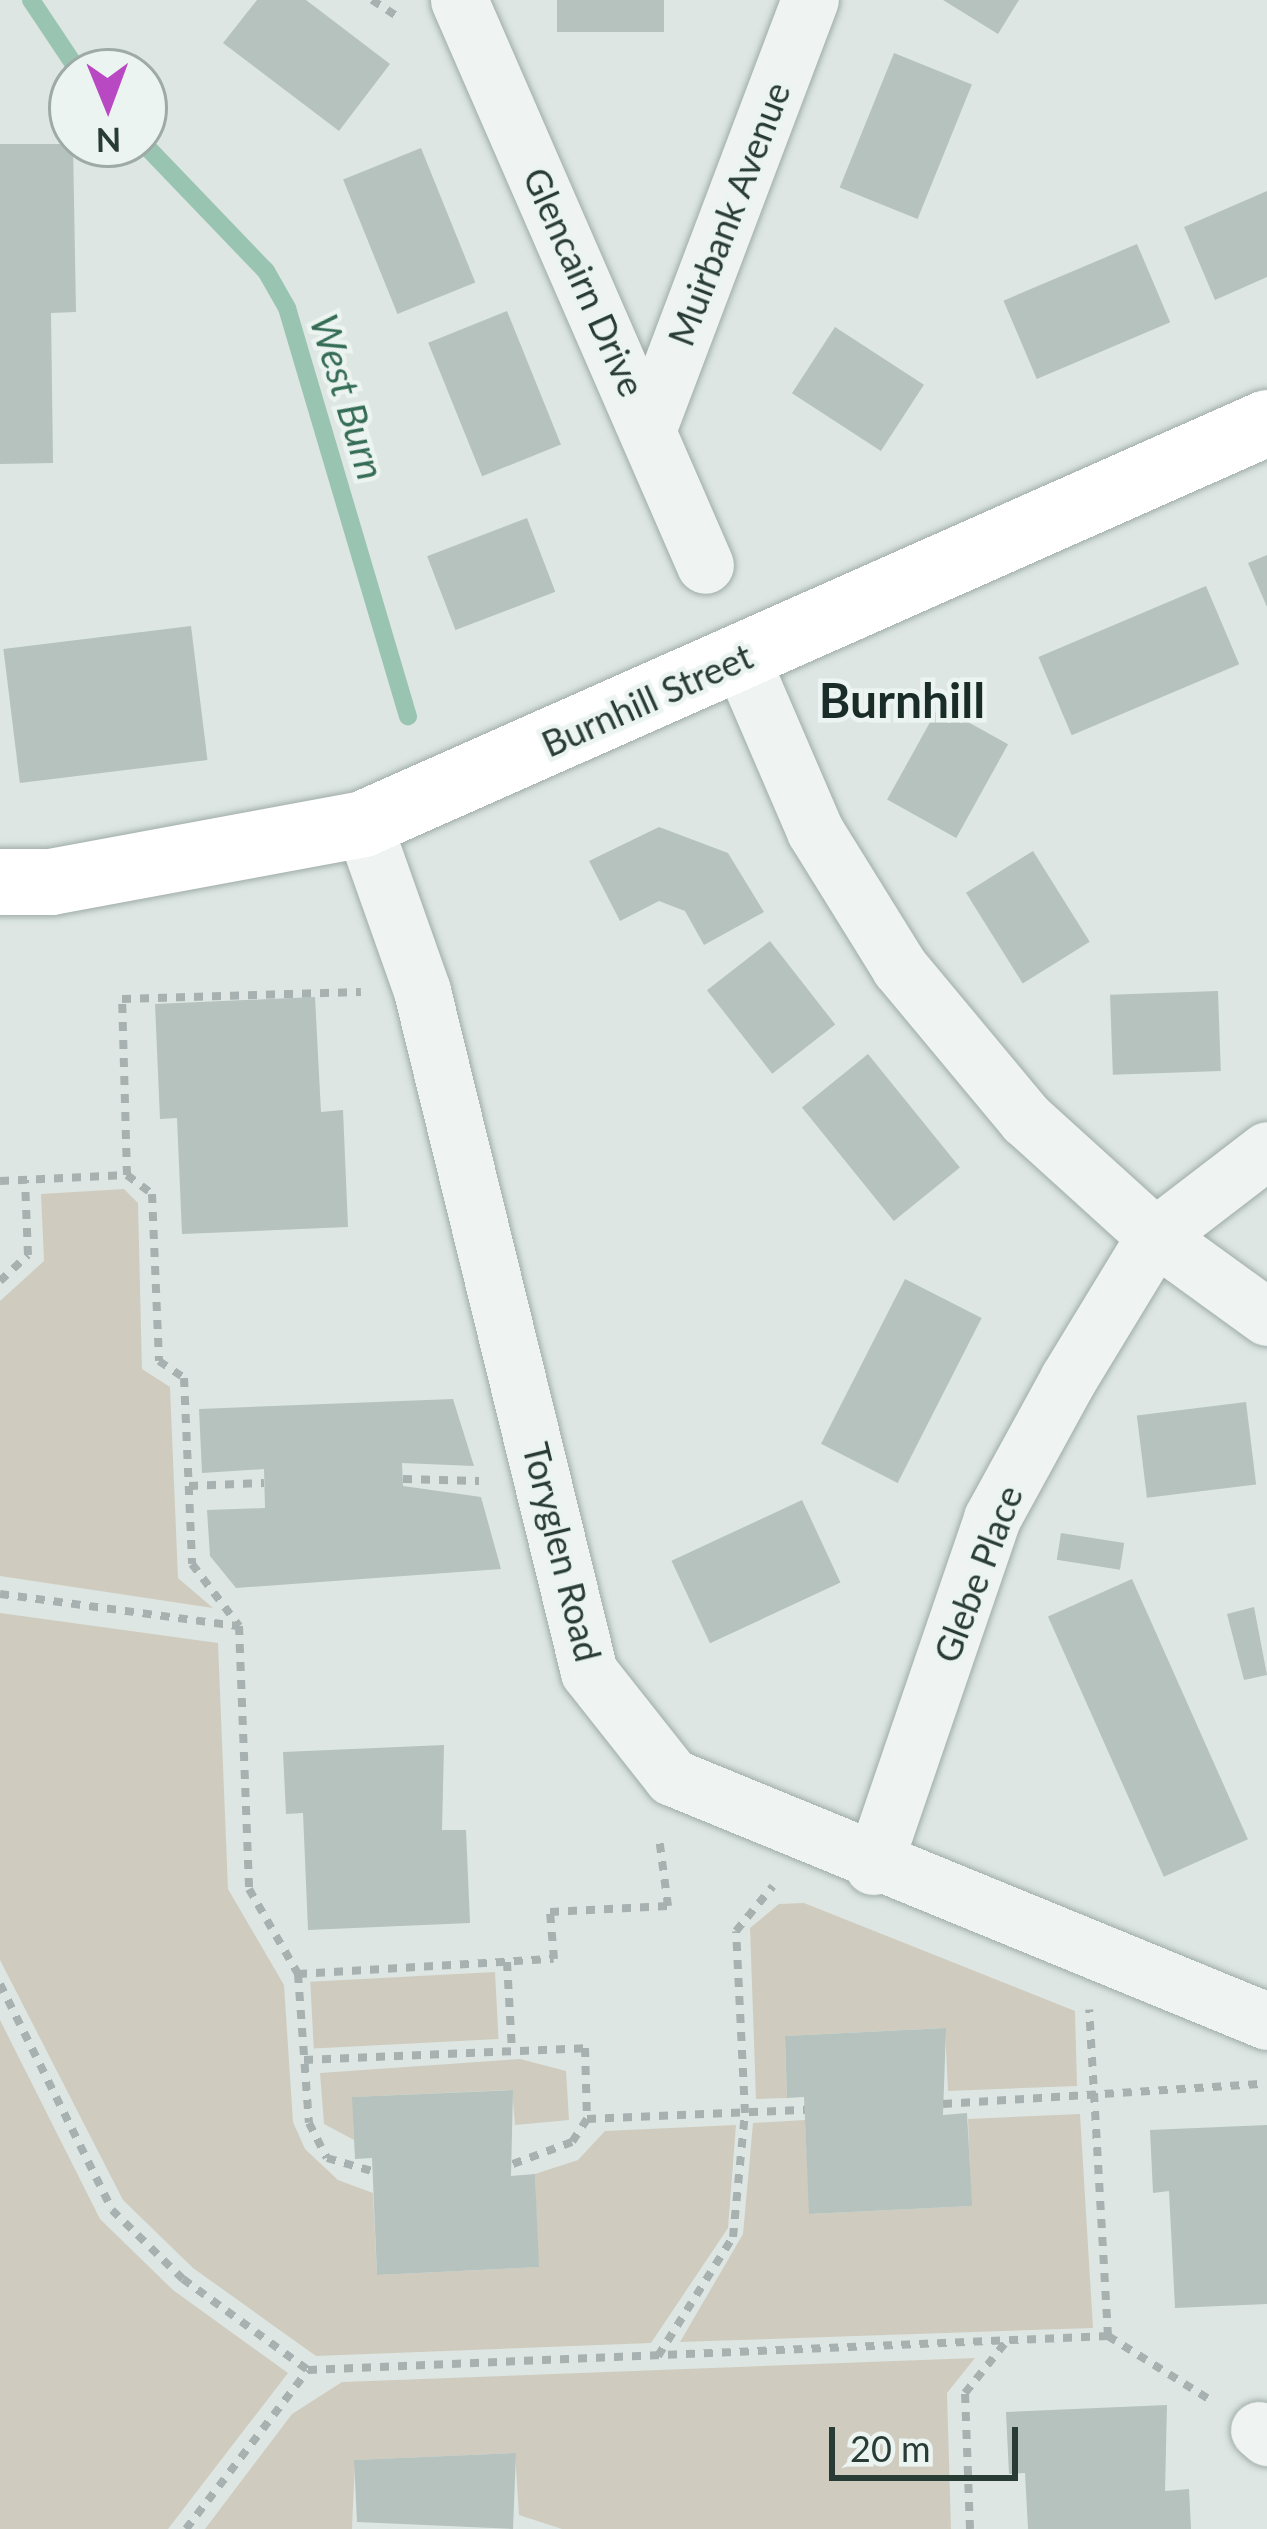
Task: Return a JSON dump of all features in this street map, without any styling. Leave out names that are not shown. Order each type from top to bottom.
[{"type":"main road","name":"Burnhill Street","points":[[0,882],[51,882],[363,824],[1267,423]]},
{"type":"street","name":"Glencairn Drive","points":[[459,0],[705,565]]},
{"type":"street","name":"Muirbank Avenue","points":[[648,428],[810,0]]},
{"type":"street","points":[[741,658],[815,831],[900,968],[1026,1119],[1155,1236],[1267,1317]]},
{"type":"street","name":"Toryglen Road","points":[[363,824],[422,991],[589,1672],[672,1777],[873,1866],[1267,2021]]},
{"type":"street","points":[[1155,1236],[1267,1150]]},
{"type":"street","name":"Glebe Place","points":[[873,1866],[992,1519],[1155,1236]]},
{"type":"path","points":[[127,1175],[122,999],[422,991]]},
{"type":"path","points":[[0,1180],[127,1175],[152,1194],[159,1361],[184,1378],[192,1564],[239,1626],[248,1889],[298,1974],[308,2122],[327,2158],[372,2171]]},
{"type":"path","points":[[0,1281],[28,1255],[25,1180]]},
{"type":"path","points":[[403,1478],[543,1482]]},
{"type":"path","points":[[189,1486],[264,1483]]},
{"type":"path","points":[[0,1594],[239,1626]]},
{"type":"path","points":[[298,1974],[554,1959],[550,1912],[668,1906],[653,1820]]},
{"type":"path","points":[[658,2356],[734,2236],[745,2113],[736,1931],[753,1898],[786,1881]]},
{"type":"path","points":[[507,1962],[512,2051]]},
{"type":"path","points":[[0,1984],[112,2210],[183,2278],[308,2370],[1108,2336],[1263,2434]]},
{"type":"path","points":[[1088,2002],[1108,2336]]},
{"type":"path","points":[[304,2060],[585,2048],[587,2119],[572,2142],[510,2165]]},
{"type":"path","points":[[943,2104],[1267,2084]]},
{"type":"path","points":[[587,2119],[805,2110]]},
{"type":"path","points":[[970,2529],[964,2392],[1007,2341]]},
{"type":"path","points":[[186,2529],[308,2370]]},
{"type":"shaded area","points":[[124,1189],[138,1203],[142,1369],[170,1387],[178,1578],[213,1608],[0,1576],[0,1301],[44,1261],[41,1194]]},
{"type":"shaded area","points":[[0,1613],[218,1643],[228,1889],[284,1985],[293,2122],[305,2149],[338,2180],[373,2193],[377,2275],[538,2267],[535,2174],[578,2160],[605,2131],[736,2125],[728,2228],[651,2343],[316,2356],[193,2268],[123,2200],[0,1960]]},
{"type":"shaded area","points":[[804,1903],[1075,2011],[1077,2086],[948,2091],[945,2028],[785,2036],[787,2098],[756,2099],[750,1928],[779,1904]]},
{"type":"shaded area","points":[[495,1972],[499,2039],[314,2049],[310,1982]]},
{"type":"shaded area","points":[[0,2020],[100,2219],[173,2290],[288,2373],[168,2529],[0,2529]]},
{"type":"shaded area","points":[[520,2059],[566,2071],[569,2120],[515,2125],[512,2090],[353,2097],[354,2140],[324,2124],[320,2073]]},
{"type":"shaded area","points":[[1080,2114],[1093,2328],[680,2342],[743,2234],[753,2123],[805,2120],[810,2214],[971,2206],[968,2119]]},
{"type":"shaded area","points":[[975,2358],[947,2393],[951,2529],[562,2529],[519,2515],[515,2453],[355,2460],[352,2529],[205,2529],[292,2414],[342,2382]]},
{"type":"building","points":[[257,0],[306,0],[390,64],[339,131],[223,43]]},
{"type":"building","points":[[557,0],[664,0],[664,32],[557,32]]},
{"type":"building","points":[[943,0],[1019,0],[998,34]]},
{"type":"building","points":[[894,53],[972,84],[918,219],[840,187]]},
{"type":"building","points":[[0,144],[48,144],[48,168],[73,168],[76,312],[51,313],[53,463],[0,464]]},
{"type":"building","points":[[421,148],[475,282],[397,314],[343,179]]},
{"type":"building","points":[[1267,191],[1267,277],[1215,300],[1184,227]]},
{"type":"building","points":[[1137,244],[1170,322],[1037,379],[1004,301]]},
{"type":"building","points":[[507,311],[561,445],[482,476],[428,343]]},
{"type":"building","points":[[835,327],[924,385],[881,451],[792,393]]},
{"type":"building","points":[[527,518],[555,592],[455,630],[427,556]]},
{"type":"building","points":[[1267,555],[1267,607],[1248,563]]},
{"type":"building","points":[[1206,586],[1239,664],[1072,735],[1038,657]]},
{"type":"building","points":[[191,626],[207,760],[20,783],[3,649]]},
{"type":"building","points":[[939,706],[1008,744],[956,838],[887,800]]},
{"type":"building","points":[[659,827],[728,853],[764,912],[704,945],[685,911],[659,901],[620,921],[589,861]]},
{"type":"building","points":[[1033,851],[1090,942],[1023,984],[966,893]]},
{"type":"building","points":[[770,941],[835,1025],[772,1074],[707,990]]},
{"type":"building","points":[[1218,991],[1221,1071],[1113,1075],[1110,995]]},
{"type":"building","points":[[315,997],[321,1112],[343,1110],[348,1227],[182,1234],[177,1118],[160,1119],[155,1004]]},
{"type":"building","points":[[868,1054],[960,1167],[894,1221],[802,1107]]},
{"type":"building","points":[[905,1279],[982,1318],[898,1483],[821,1444]]},
{"type":"building","points":[[453,1399],[474,1466],[402,1463],[403,1486],[481,1497],[501,1569],[236,1588],[210,1556],[207,1510],[265,1508],[264,1469],[202,1473],[199,1409]]},
{"type":"building","points":[[1246,1402],[1256,1484],[1147,1498],[1137,1415]]},
{"type":"building","points":[[802,1500],[840,1582],[710,1643],[671,1561]]},
{"type":"building","points":[[1061,1533],[1124,1543],[1120,1570],[1057,1560]]},
{"type":"building","points":[[1132,1579],[1248,1839],[1164,1877],[1048,1616]]},
{"type":"building","points":[[1254,1607],[1267,1675],[1244,1680],[1227,1614]]},
{"type":"building","points":[[444,1745],[442,1830],[466,1830],[470,1923],[308,1930],[303,1813],[286,1814],[283,1752]]},
{"type":"building","points":[[946,2028],[943,2115],[967,2113],[972,2206],[809,2214],[804,2097],[787,2098],[785,2036]]},
{"type":"building","points":[[513,2090],[511,2176],[535,2174],[539,2267],[377,2275],[372,2158],[355,2159],[352,2097]]},
{"type":"building","points":[[1267,2125],[1267,2304],[1175,2308],[1169,2191],[1153,2193],[1150,2130]]},
{"type":"building","points":[[1167,2405],[1165,2491],[1189,2489],[1191,2529],[1028,2529],[1025,2473],[1009,2474],[1006,2412]]},
{"type":"building","points":[[516,2453],[513,2529],[357,2522],[354,2460]]},
{"type":"waterway","name":"West Burn","points":[[31,0],[63,48]]},
{"type":"waterway","name":"West Burn","points":[[167,168],[266,271],[287,308],[408,716]]},
{"type":"district","name":"Burnhill","points":[[902,700]]}]
